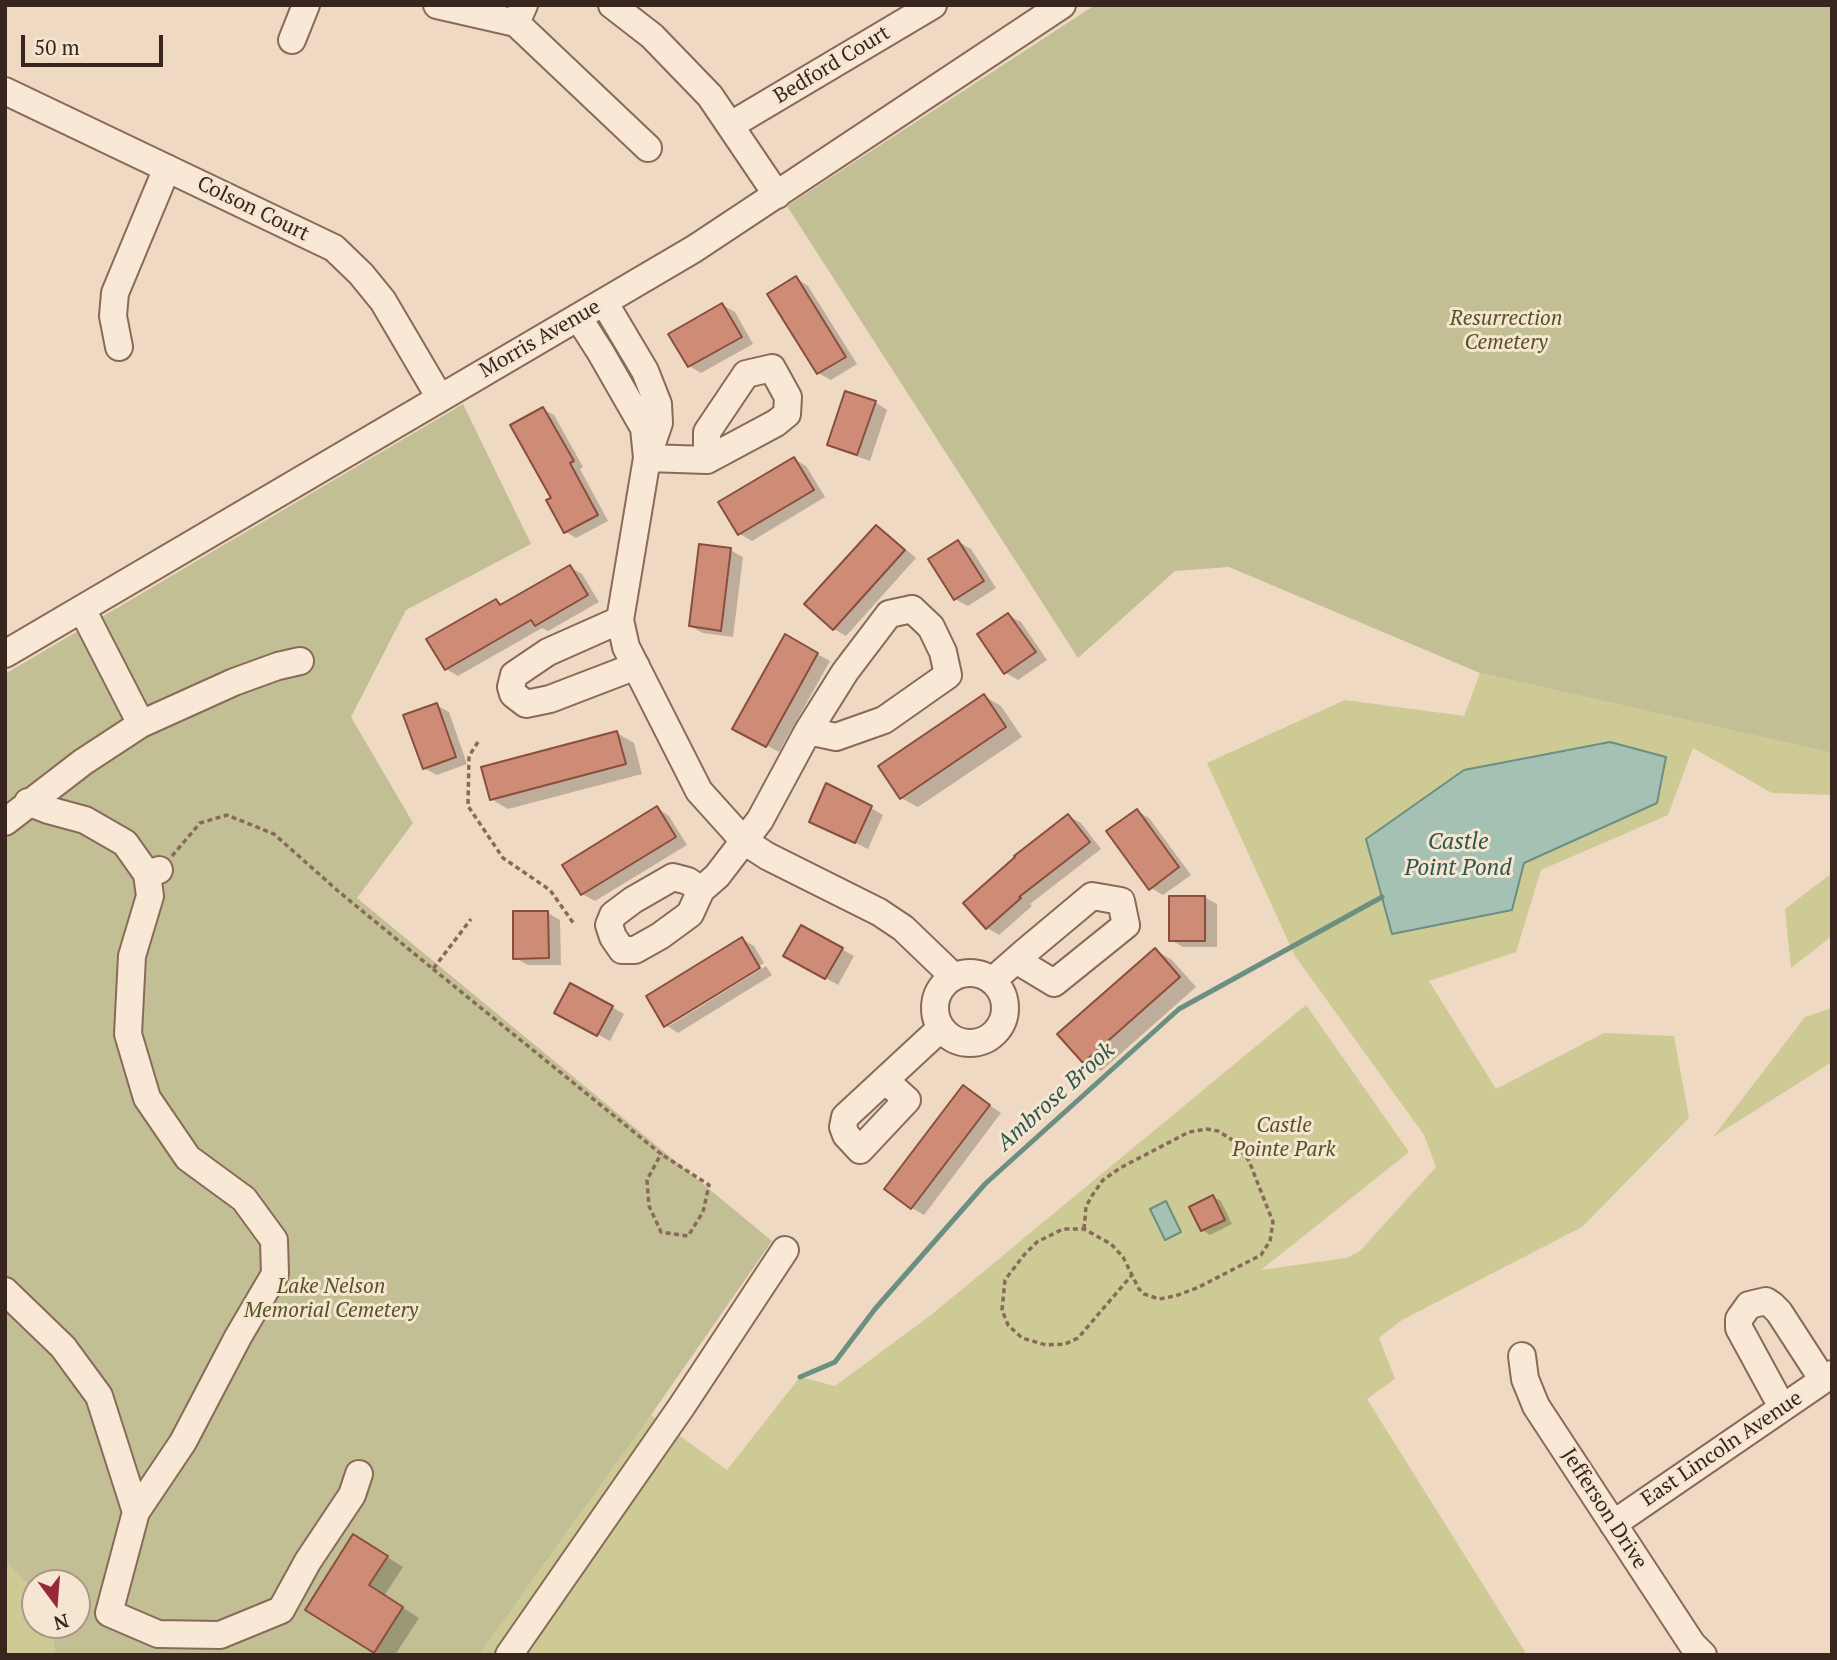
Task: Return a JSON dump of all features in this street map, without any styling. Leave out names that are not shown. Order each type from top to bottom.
[{"type":"street","points":[[292,40],[306,5]]},
{"type":"street","points":[[437,5],[520,14],[648,148]]},
{"type":"street","points":[[612,5],[652,36],[710,96],[777,195]]},
{"type":"street","name":"Bedford Court","points":[[732,125],[933,5]]},
{"type":"street","name":"Morris Avenue","points":[[5,654],[694,249],[1062,5]]},
{"type":"street","name":"Colson Court","points":[[5,91],[334,248],[361,274],[383,302],[440,398]]},
{"type":"street","points":[[119,347],[113,316],[115,293],[167,168]]},
{"type":"street","points":[[604,302],[645,371],[658,404],[659,423],[647,458],[620,620],[626,647],[699,791],[744,841],[767,856],[887,917],[903,928],[953,976]]},
{"type":"street","points":[[578,317],[644,428],[647,458]]},
{"type":"street","points":[[647,458],[707,460]]},
{"type":"street","points":[[82,609],[141,724]]},
{"type":"street","points":[[701,890],[717,876],[760,820],[808,732],[845,672],[890,614],[912,609],[931,627],[943,652],[948,675],[884,720],[835,737],[808,732]]},
{"type":"street","points":[[620,620],[548,652],[514,676],[511,687],[513,694],[526,704],[550,699],[636,666]]},
{"type":"street","points":[[5,822],[83,762],[141,724],[234,682],[278,666],[300,662]]},
{"type":"street","points":[[29,802],[85,820],[125,843],[153,872],[150,896],[132,956],[128,1034],[147,1098],[188,1158],[244,1199],[274,1240],[275,1274],[238,1337],[183,1442],[136,1513],[109,1614],[158,1634],[220,1635],[281,1610],[308,1561],[352,1495],[359,1474]]},
{"type":"street","points":[[992,981],[1016,960]]},
{"type":"street","points":[[974,973],[992,981],[1000,990],[1004,1001],[1005,1013],[1001,1024],[993,1034],[972,1043],[949,1037],[941,1028],[934,1005],[944,984],[953,976],[974,973]]},
{"type":"street","points":[[885,1080],[941,1028]]},
{"type":"street","points":[[509,1655],[682,1406],[785,1251]]},
{"type":"street","points":[[5,1291],[63,1347],[99,1396],[136,1513]]},
{"type":"street","points":[[1783,1407],[1739,1328],[1739,1320],[1749,1306],[1766,1301],[1772,1305],[1827,1377]]},
{"type":"street","name":"Jefferson Drive","points":[[1522,1356],[1525,1379],[1536,1406],[1692,1644],[1703,1655]]},
{"type":"street","name":"East Lincoln Avenue","points":[[1613,1524],[1827,1377]]},
{"type":"path","points":[[478,742],[469,756],[468,807],[503,858],[550,890],[574,924]]},
{"type":"path","points":[[153,872],[200,822],[227,815],[274,834],[338,891],[661,1154],[709,1185],[702,1212],[688,1236],[661,1232],[649,1206],[647,1180],[661,1154]]},
{"type":"path","points":[[433,969],[471,919]]},
{"type":"path","points":[[1084,1229],[1084,1218],[1091,1197],[1103,1180],[1120,1168],[1189,1132],[1207,1129],[1218,1131],[1234,1141],[1249,1161],[1270,1213],[1273,1231],[1266,1248],[1254,1260],[1197,1288],[1167,1299],[1144,1294],[1134,1284],[1127,1263],[1117,1250],[1095,1233],[1084,1229],[1063,1229],[1037,1242],[1005,1280],[1002,1310],[1013,1332],[1031,1342],[1046,1345],[1071,1342],[1083,1332],[1131,1276]]},
{"type":"green space","name":"Resurrection Cemetery","points":[[1095,5],[1832,5],[1832,753],[1480,673],[1229,567],[1175,571],[1078,658],[787,206]]},
{"type":"green space","name":"Lake Nelson Memorial Cemetery","points":[[463,404],[531,544],[406,610],[351,717],[413,823],[357,898],[772,1241],[479,1655],[55,1655],[53,1639],[91,1639],[91,1569],[21,1569],[21,1577],[5,1561],[5,674]]},
{"type":"green space","name":"Castle Pointe Park","points":[[1480,673],[1832,753],[1832,795],[1772,793],[1693,748],[1668,815],[1541,870],[1516,952],[1429,981],[1496,1089],[1604,1033],[1674,1036],[1689,1118],[1582,1227],[1402,1320],[1379,1338],[1395,1379],[1367,1399],[1527,1655],[479,1655],[651,1415],[727,1470],[800,1377],[835,1386],[931,1315],[1306,1005],[1409,1152],[1261,1270],[1346,1258],[1360,1251],[1436,1167],[1424,1135],[1295,956],[1207,763],[1345,700],[1464,716]]},
{"type":"green space","points":[[1832,873],[1832,936],[1791,968],[1785,909]]},
{"type":"green space","points":[[1832,1008],[1832,1062],[1713,1137],[1805,1017]]},
{"type":"green space","points":[[5,1561],[21,1577],[21,1639],[53,1639],[55,1655],[5,1655]]},
{"type":"water","name":"Castle Point Pond","points":[[1610,742],[1666,757],[1657,803],[1524,863],[1512,910],[1392,934],[1366,839],[1464,770]]},
{"type":"water","points":[[1166,1201],[1181,1232],[1165,1240],[1150,1209]]},
{"type":"building","points":[[796,276],[846,357],[817,374],[767,294]]},
{"type":"building","points":[[722,303],[742,337],[688,367],[668,334]]},
{"type":"building","points":[[845,391],[876,401],[857,455],[827,445]]},
{"type":"building","points":[[543,407],[574,461],[570,463],[598,515],[564,533],[546,500],[551,498],[510,425]]},
{"type":"building","points":[[794,457],[814,490],[738,535],[718,502]]},
{"type":"building","points":[[876,525],[905,550],[833,630],[804,604]]},
{"type":"building","points":[[958,540],[984,581],[954,600],[928,559]]},
{"type":"building","points":[[699,544],[731,548],[721,631],[689,626]]},
{"type":"building","points":[[570,565],[588,595],[535,626],[531,620],[445,670],[426,639],[496,599],[500,605]]},
{"type":"building","points":[[1008,613],[1036,652],[1004,674],[977,634]]},
{"type":"building","points":[[785,634],[818,653],[766,747],[732,729]]},
{"type":"building","points":[[984,694],[1006,727],[900,799],[878,766]]},
{"type":"building","points":[[437,703],[456,757],[423,769],[403,715]]},
{"type":"building","points":[[617,731],[626,764],[490,800],[481,767]]},
{"type":"building","points":[[826,783],[872,806],[855,843],[809,822]]},
{"type":"building","points":[[657,806],[676,837],[581,895],[562,865]]},
{"type":"building","points":[[1137,809],[1179,867],[1149,890],[1106,831]]},
{"type":"building","points":[[1068,814],[1090,842],[1019,897],[1021,898],[986,929],[963,903],[1014,856]]},
{"type":"building","points":[[1169,896],[1205,896],[1205,941],[1169,941]]},
{"type":"building","points":[[513,911],[548,911],[549,958],[513,959]]},
{"type":"building","points":[[801,925],[843,948],[825,979],[783,956]]},
{"type":"building","points":[[742,937],[760,968],[664,1027],[646,996]]},
{"type":"building","points":[[1155,948],[1180,977],[1083,1063],[1057,1034]]},
{"type":"building","points":[[570,983],[613,1006],[597,1036],[554,1013]]},
{"type":"building","points":[[963,1085],[990,1105],[911,1209],[884,1189]]},
{"type":"building","points":[[1213,1195],[1225,1220],[1201,1231],[1189,1207]]},
{"type":"building","points":[[353,1534],[388,1556],[369,1585],[403,1607],[374,1653],[305,1610]]},
{"type":"waterway","name":"Ambrose Brook","points":[[800,1377],[835,1362],[875,1309],[985,1184],[1179,1009],[1382,897]]}]
